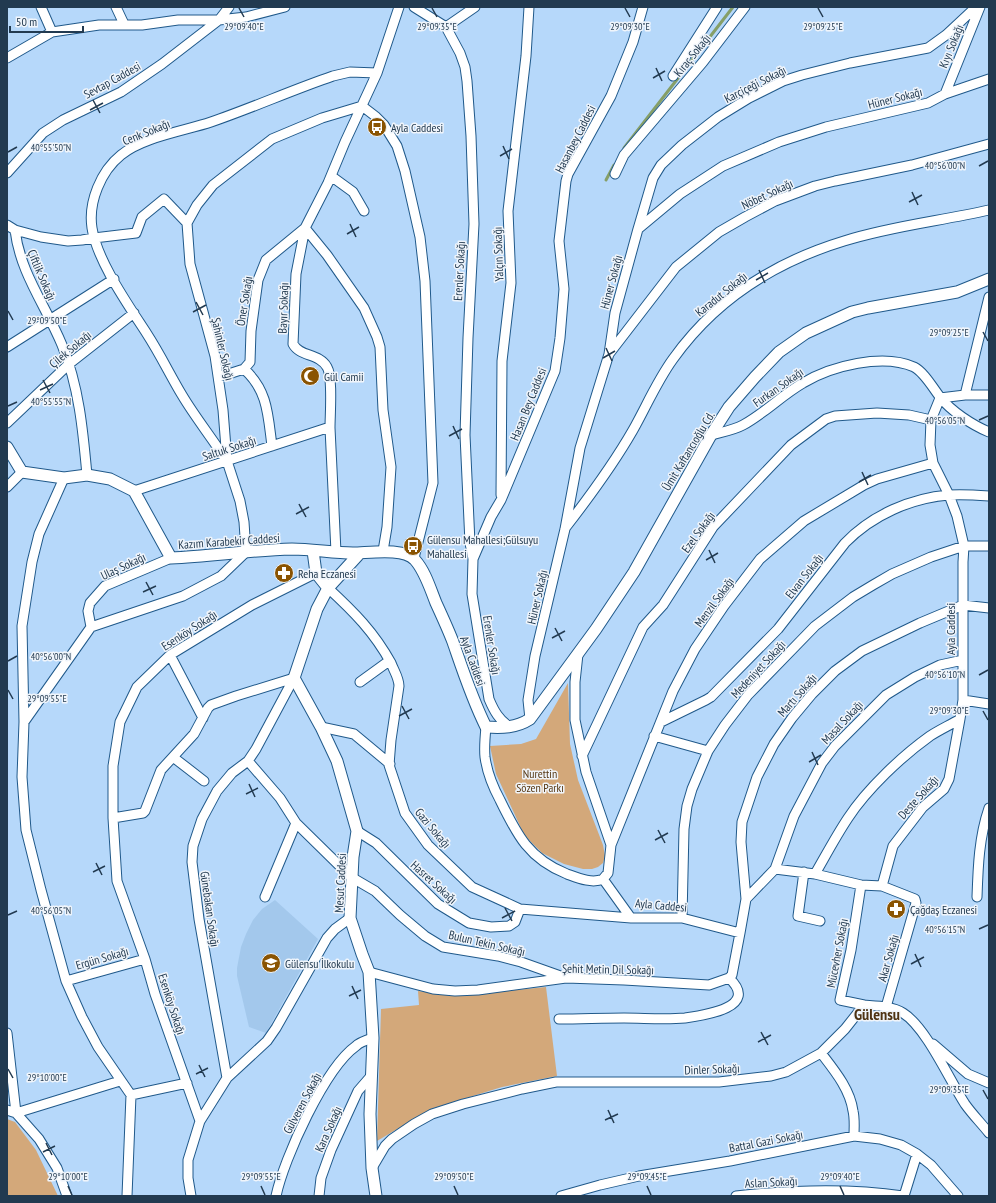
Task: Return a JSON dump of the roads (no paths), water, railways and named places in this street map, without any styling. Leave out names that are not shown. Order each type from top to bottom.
[{"type":"street","points":[[41,7],[52,32]]},
{"type":"street","points":[[116,7],[124,24]]},
{"type":"street","name":"Sevtap Caddesi","points":[[7,173],[43,133],[63,120],[128,88],[219,20],[229,7]]},
{"type":"street","points":[[7,58],[52,32],[99,25],[142,25],[178,20],[219,20],[246,17],[285,7]]},
{"type":"street","points":[[11,228],[41,238],[68,241],[136,233],[142,217],[164,199],[187,223],[197,205],[213,185],[272,138],[322,118],[362,106],[377,73],[399,7]]},
{"type":"street","name":"Erenler Sokağı","points":[[414,7],[446,27],[460,53],[465,67],[471,136],[474,224],[465,435],[470,544],[473,559],[472,594],[489,699],[496,715],[510,727]]},
{"type":"street","points":[[446,27],[475,7]]},
{"type":"street","name":"Yalçın Sokağı","points":[[501,500],[502,361],[511,283],[508,211],[526,56],[529,7]]},
{"type":"street","name":"Hasanbey Caddesi","points":[[564,289],[559,241],[568,174],[611,96],[633,42],[643,7]]},
{"type":"street","points":[[673,76],[716,7]]},
{"type":"street","name":"Kıraç Sokağı","points":[[615,174],[624,155],[703,62],[745,7]]},
{"type":"street","name":"Karçiçeği Sokağı","points":[[638,229],[653,178],[661,165],[682,145],[718,117],[749,98],[783,81],[820,70],[928,48],[946,35],[976,7]]},
{"type":"street","name":"Kıyı Sokağı","points":[[945,94],[980,7]]},
{"type":"street","name":"Cenk Sokağı","points":[[227,461],[182,395],[104,262],[94,238],[91,217],[98,187],[109,165],[127,151],[149,141],[210,122],[332,76],[350,72],[377,73]]},
{"type":"street","name":"Hüner Sokağı","points":[[530,719],[528,700],[535,656],[565,529],[580,448],[609,354],[615,313],[638,229],[680,194],[723,166],[779,142],[826,127],[924,104],[945,94],[989,79]]},
{"type":"street","points":[[362,106],[384,125],[397,146],[406,171],[420,237],[426,280],[432,483],[414,558]]},
{"type":"street","name":"Bayır Sokağı","points":[[336,552],[329,372],[324,362],[298,350],[293,344],[296,274],[305,228],[331,176],[362,106]]},
{"type":"street","name":"Nöbet Sokağı","points":[[609,354],[676,267],[719,232],[745,217],[775,201],[821,185],[912,165],[989,144]]},
{"type":"street","points":[[331,176],[353,192],[364,210]]},
{"type":"street","name":"Karadut Sokağı","points":[[565,529],[607,471],[632,431],[673,359],[696,330],[734,296],[776,268],[844,241],[989,210]]},
{"type":"street","name":"Şahinler Sokağı","points":[[187,223],[190,264],[215,356],[219,377],[227,461],[240,501],[244,522],[246,552]]},
{"type":"street","name":"Çiftlik Sokağı","points":[[11,228],[26,271],[61,343],[69,364],[82,421],[87,475]]},
{"type":"street","points":[[305,228],[327,255],[364,308],[378,337],[380,347],[383,410],[391,467],[387,528],[383,551]]},
{"type":"street","name":"Öner Sokağı","points":[[244,369],[250,362],[251,330],[260,272],[266,260],[305,228]]},
{"type":"street","points":[[7,347],[114,279]]},
{"type":"street","name":"Ümit Kaftancıoğlu Cd.","points":[[530,719],[578,654],[634,572],[729,407],[779,352],[806,333],[852,312],[957,292],[989,279]]},
{"type":"street","name":"Hasan Bey Caddesi","points":[[501,500],[555,371],[560,338],[564,289]]},
{"type":"street","points":[[965,395],[989,297]]},
{"type":"street","name":"Çilek Sokağı","points":[[7,423],[69,364],[134,313]]},
{"type":"street","name":"Furkan Sokağı","points":[[712,435],[742,426],[763,413],[802,383],[820,374],[849,365],[886,361],[902,363],[916,368],[930,383],[940,398]]},
{"type":"street","points":[[219,377],[244,369],[252,376],[264,397],[272,446]]},
{"type":"street","points":[[940,398],[965,395],[989,395]]},
{"type":"street","points":[[940,398],[972,424],[989,432]]},
{"type":"street","name":"Ayla Caddesi","points":[[940,398],[932,420],[930,445],[933,463],[949,495],[957,516],[964,546],[963,700],[960,719]]},
{"type":"street","name":"Ezel Sokağı","points":[[582,756],[643,627],[663,606],[714,527],[792,445],[826,419],[835,416],[877,413],[910,415],[932,420]]},
{"type":"street","name":"Saltuk Sokağı","points":[[134,491],[330,427]]},
{"type":"street","points":[[7,446],[22,472]]},
{"type":"street","name":"Menzil Sokağı","points":[[611,845],[673,691],[695,649],[724,606],[760,559],[804,521],[864,485],[877,479],[933,463]]},
{"type":"street","points":[[22,472],[64,478],[87,475],[110,479],[134,491]]},
{"type":"street","points":[[7,487],[22,472]]},
{"type":"street","points":[[64,478],[39,534],[29,578],[22,626],[24,722],[22,777],[26,830],[66,981],[82,1017],[98,1047],[131,1096],[127,1196]]},
{"type":"street","name":"Kazım Karabekir Caddesi","points":[[134,491],[172,558],[294,549],[360,553],[383,551],[401,553],[414,558]]},
{"type":"street","name":"Elvan Sokağı","points":[[661,722],[711,697],[778,628],[851,536],[876,518],[919,500],[949,495],[989,496]]},
{"type":"street","name":"Erenler Sokağı","points":[[473,559],[491,517],[501,500]]},
{"type":"street","name":"Medeniyet Sokağı","points":[[682,918],[684,829],[687,806],[692,789],[708,751],[725,725],[748,695],[815,626],[853,597],[892,574],[931,557],[964,546],[989,546]]},
{"type":"street","points":[[313,551],[316,573],[328,588]]},
{"type":"street","points":[[24,722],[91,626],[183,596],[221,576],[246,552]]},
{"type":"street","points":[[248,761],[294,678],[317,608],[328,588],[360,553]]},
{"type":"street","name":"Ulaş Sokağı","points":[[91,626],[88,610],[90,604],[105,586],[172,558]]},
{"type":"street","name":"Ayla Caddesi","points":[[414,558],[427,580],[452,641],[473,700],[486,727],[485,758],[494,787],[509,819],[525,845],[544,863],[560,871],[594,882],[603,879],[631,918],[682,918],[740,933]]},
{"type":"street","name":"Esenköy Sokağı","points":[[200,1121],[117,881],[113,818],[113,766],[120,722],[134,691],[170,655],[252,605],[316,573]]},
{"type":"street","name":"Gazi Sokağı","points":[[328,588],[353,611],[380,644],[399,682],[391,740],[390,764],[405,813],[428,844],[472,887],[520,909],[631,918]]},
{"type":"street","name":"Martı Sokağı","points":[[746,899],[741,842],[742,822],[757,777],[774,744],[792,718],[812,694],[835,671],[862,651],[920,623],[963,605],[989,608]]},
{"type":"street","points":[[578,654],[575,682],[574,720],[582,756],[611,845],[608,872],[603,879]]},
{"type":"street","points":[[170,655],[203,718]]},
{"type":"street","name":"Masal Sokağı","points":[[775,869],[794,816],[822,763],[835,746],[866,713],[886,695],[915,677],[940,665],[963,660]]},
{"type":"street","points":[[360,682],[389,661]]},
{"type":"street","points":[[113,818],[143,813],[145,811],[161,770],[194,734],[208,708],[215,703],[294,678]]},
{"type":"street","name":"Mesut Caddesi","points":[[294,678],[321,727],[337,761],[358,831],[351,877],[350,918],[369,972],[373,1038],[370,1114],[372,1168],[376,1196]]},
{"type":"street","points":[[963,700],[989,704]]},
{"type":"street","points":[[486,727],[510,727],[530,719]]},
{"type":"street","points":[[559,1019],[685,1018],[718,1011],[738,1000],[738,988],[729,978],[733,971],[746,899],[775,869],[815,874],[848,817],[865,795],[917,746],[931,735],[960,719]]},
{"type":"street","name":"Deste Sokağı","points":[[882,886],[893,846],[923,807],[941,792],[949,779],[960,719]]},
{"type":"street","points":[[321,727],[354,734],[390,764]]},
{"type":"street","points":[[654,736],[708,751]]},
{"type":"street","points":[[173,757],[204,781]]},
{"type":"street","name":"Bulun Tekin Sokağı","points":[[248,761],[280,798],[296,823],[351,877],[376,891],[425,936],[443,947],[498,956],[521,962],[566,978]]},
{"type":"street","name":"Günebakan Sokağı","points":[[227,1078],[198,919],[192,862],[193,846],[202,819],[217,791],[232,773],[248,761]]},
{"type":"street","points":[[977,897],[978,859],[985,819],[989,808]]},
{"type":"street","points":[[265,897],[296,823]]},
{"type":"street","name":"Hasret Sokağı","points":[[358,831],[376,843],[436,903],[469,923],[491,927],[509,926],[515,922],[520,909]]},
{"type":"street","points":[[804,872],[798,916],[820,921]]},
{"type":"street","name":"Akar Sokağı","points":[[815,874],[861,885],[882,886],[915,899],[916,904],[886,1007]]},
{"type":"street","name":"Mücevher Sokağı","points":[[861,885],[851,950],[840,1000],[864,1005]]},
{"type":"street","points":[[191,1196],[188,1160],[200,1121],[227,1078],[267,1041],[327,938],[335,929],[350,918]]},
{"type":"street","name":"Ergün Sokağı","points":[[66,981],[145,959]]},
{"type":"street","name":"Şehit Metin Dil Sokağı","points":[[369,972],[433,989],[455,991],[478,990],[566,978],[709,985],[729,978]]},
{"type":"street","points":[[864,1005],[886,1007],[904,1014],[925,1036],[968,1074],[989,1083]]},
{"type":"street","name":"Dinler Sokağı","points":[[372,1168],[385,1146],[396,1136],[414,1124],[432,1114],[489,1097],[556,1082],[719,1082],[758,1078],[786,1072],[821,1053],[864,1005]]},
{"type":"street","points":[[7,1033],[16,1113]]},
{"type":"street","points":[[925,1036],[966,1104],[989,1133]]},
{"type":"street","name":"Gülveren Sokağı","points":[[276,1196],[286,1162],[308,1114],[327,1080],[340,1061],[356,1045],[373,1038]]},
{"type":"street","points":[[821,1053],[837,1074],[846,1090],[853,1110],[854,1136]]},
{"type":"street","name":"Kara Sokağı","points":[[319,1196],[322,1176],[331,1150],[358,1092],[371,1076]]},
{"type":"street","points":[[16,1113],[120,1081]]},
{"type":"street","points":[[131,1096],[187,1083]]},
{"type":"street","points":[[7,1110],[16,1113],[39,1139],[57,1168],[67,1196]]},
{"type":"street","name":"Battal Gazi Sokağı","points":[[561,1196],[639,1176],[730,1161],[854,1136],[880,1139],[901,1145],[917,1154],[931,1165],[958,1196]]},
{"type":"street","points":[[904,1196],[917,1154]]},
{"type":"street","name":"Aslan Sokağı","points":[[736,1196],[810,1191],[880,1193],[904,1196]]},
{"type":"waterway","points":[[624,148],[733,7]]},
{"type":"waterway","points":[[606,180],[614,165]]},
{"type":"place","name":"Ayla Caddesi","points":[[377,127]]},
{"type":"place","name":"Gül Camii","points":[[310,376]]},
{"type":"place","name":"Gülensu Mahallesi;Gülsuyu Mahallesi","points":[[413,546]]},
{"type":"place","name":"Reha Eczanesi","points":[[284,573]]},
{"type":"place","name":"Çağdaş Eczanesi","points":[[896,909]]},
{"type":"place","name":"Gülensu İlkokulu","points":[[271,963]]},
{"type":"district","name":"Gülensu","points":[[877,1014]]},
{"type":"park label","name":"Nurettin Sözen Parkı","points":[[540,780]]}]
